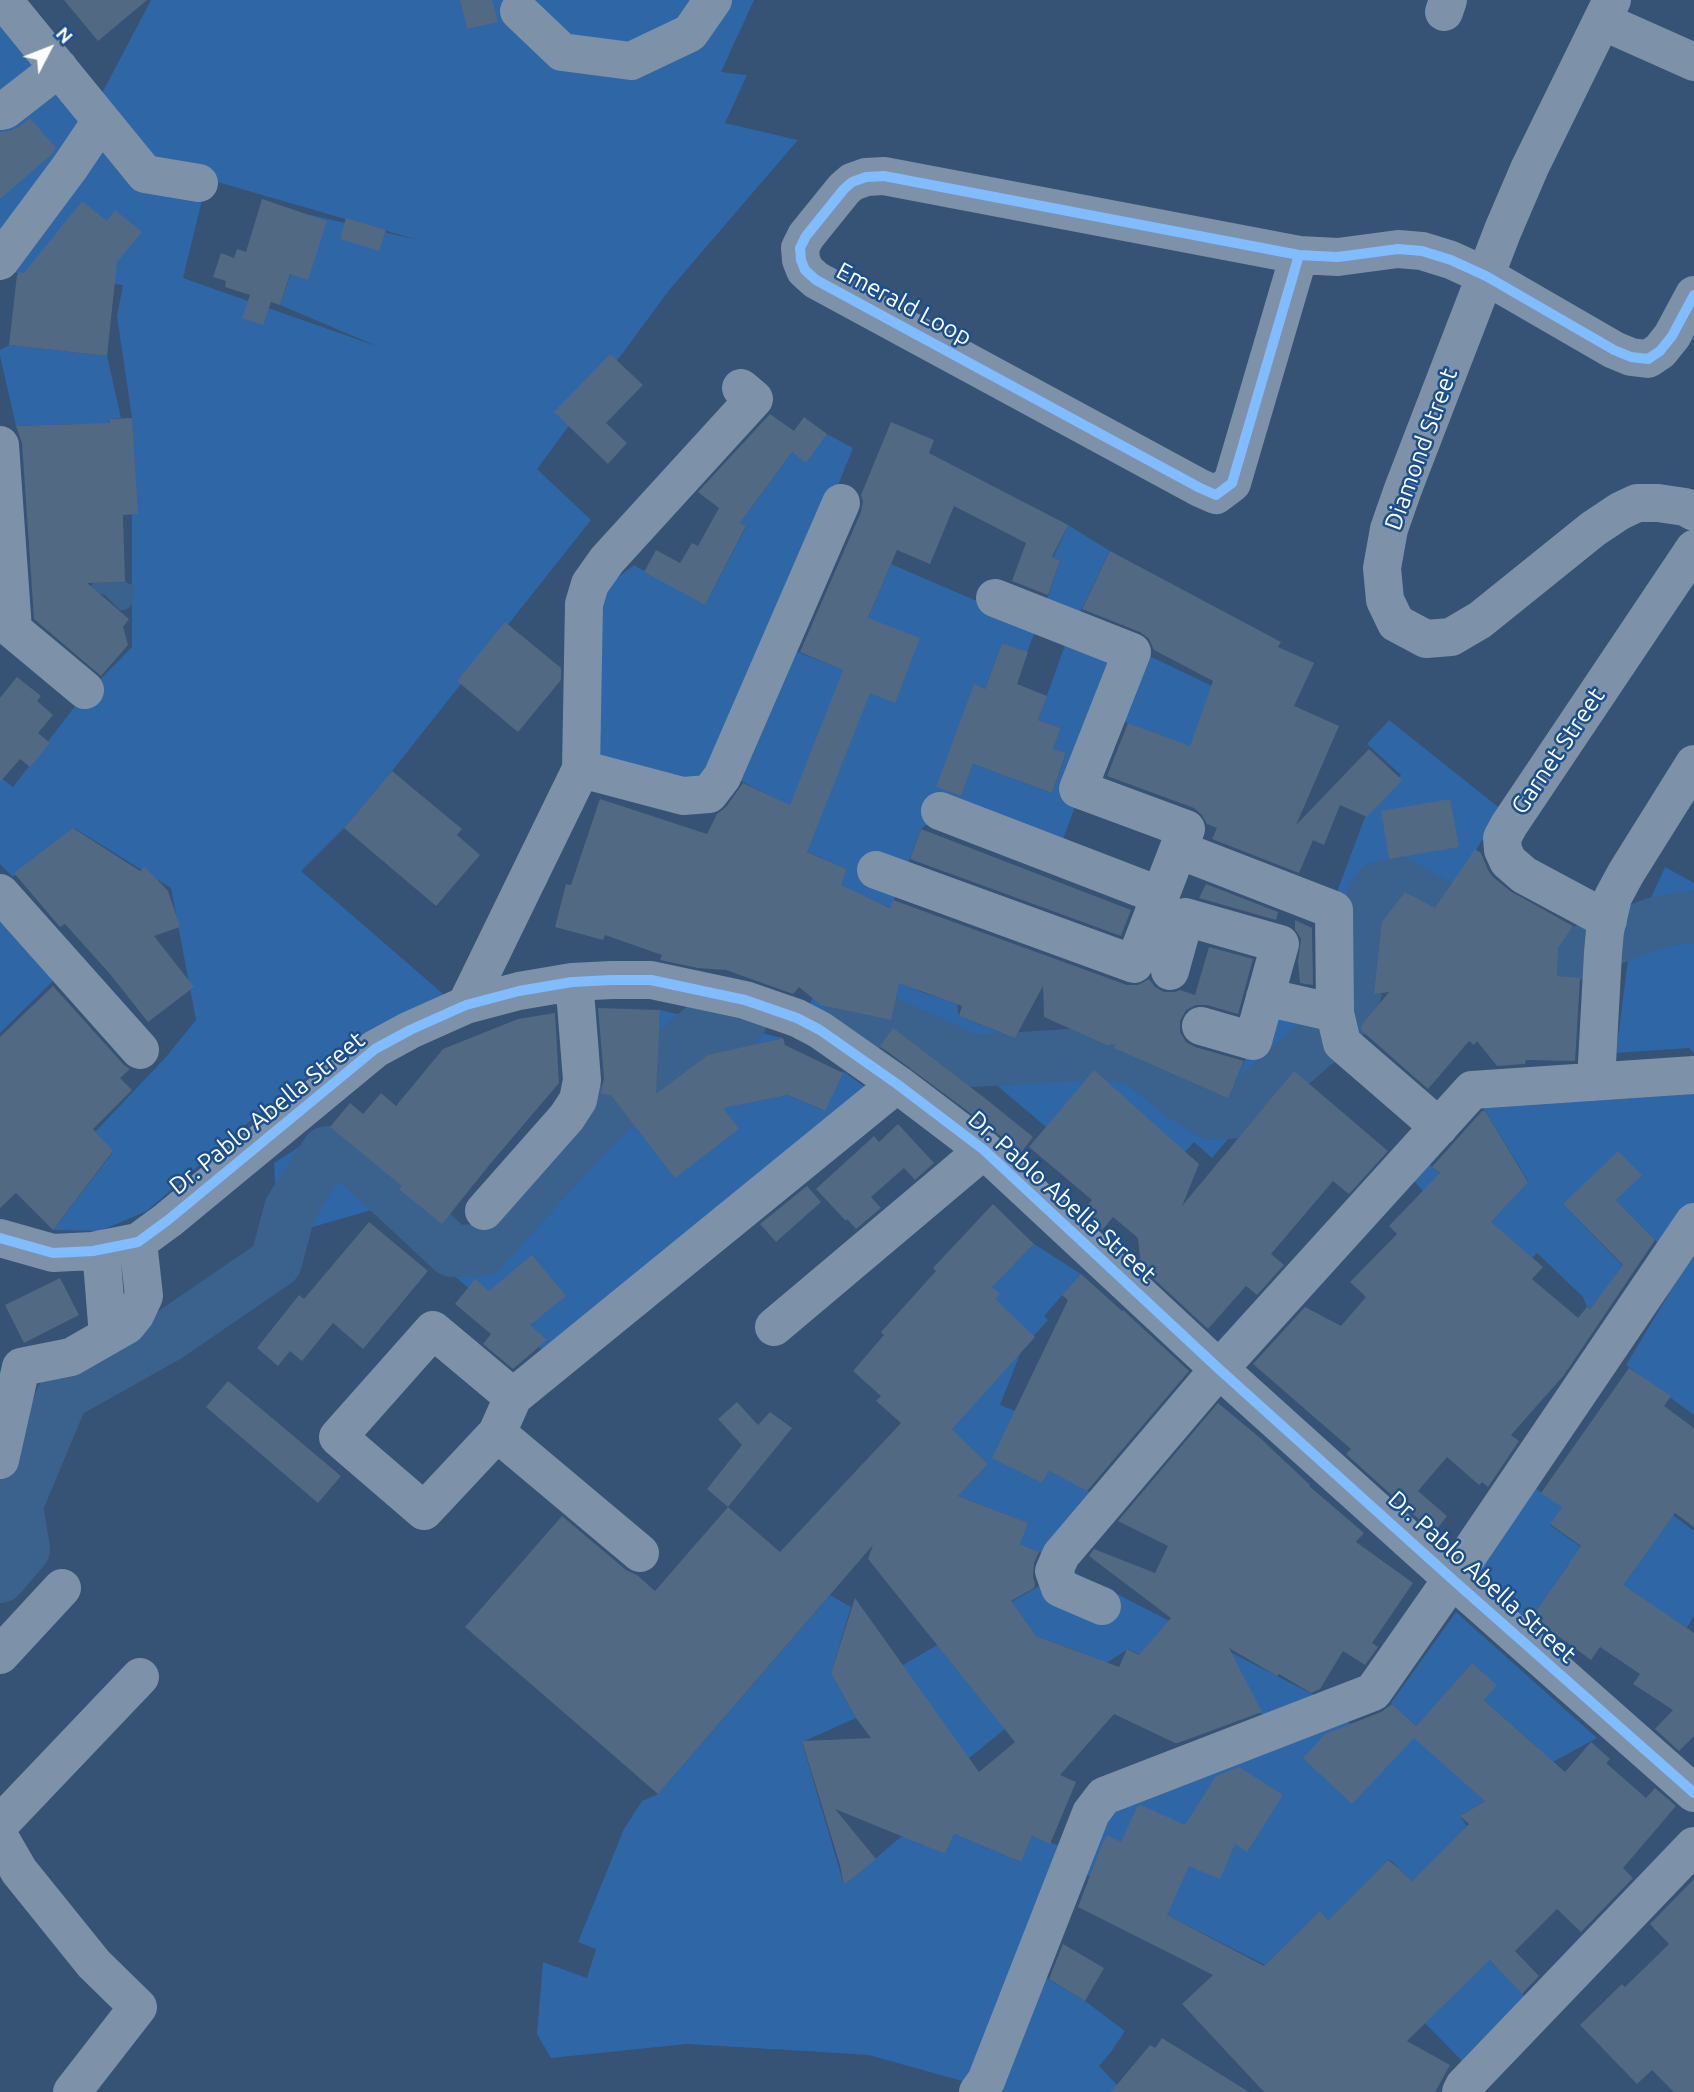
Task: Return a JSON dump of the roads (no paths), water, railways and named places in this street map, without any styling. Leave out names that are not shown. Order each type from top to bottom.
[{"type":"street","points":[[4,0],[145,174],[199,183]]},
{"type":"street","points":[[519,11],[562,52],[631,61],[690,33],[713,0]]},
{"type":"street","points":[[1607,10],[1694,62]]},
{"type":"street","name":"Diamond Street","points":[[1607,10],[1530,167],[1503,230],[1389,529],[1382,568],[1385,600],[1396,623],[1426,639],[1451,637],[1480,620],[1593,529],[1620,511],[1637,503],[1658,503],[1685,507],[1694,512]]},
{"type":"street","points":[[0,111],[5,110],[59,68]]},
{"type":"street","points":[[0,261],[101,121]]},
{"type":"street","name":"Emerald Loop","points":[[1299,255],[1232,483],[1216,495],[816,280],[806,270],[801,260],[800,248],[806,236],[852,182],[866,177],[884,176],[1299,255],[1338,257],[1398,249],[1422,251],[1451,260],[1486,276],[1631,357],[1648,359],[1660,351],[1689,315]]},
{"type":"street","points":[[466,1006],[581,769],[584,604],[590,584],[607,560],[754,399],[741,388]]},
{"type":"street","points":[[0,445],[6,625],[85,690]]},
{"type":"street","points":[[581,769],[683,796],[709,794],[722,777],[841,503]]},
{"type":"street","name":"Garnet Street","points":[[1605,934],[1508,861],[1502,838],[1694,549]]},
{"type":"street","points":[[876,870],[1134,964],[1186,829],[1078,789],[1132,652],[995,598]]},
{"type":"street","points":[[1596,1081],[1605,934],[1614,897],[1694,764]]},
{"type":"street","points":[[940,811],[1161,896]]},
{"type":"street","points":[[1179,850],[1334,910],[1335,1013],[1342,1043],[1439,1127]]},
{"type":"street","points":[[0,893],[140,1050]]},
{"type":"street","points":[[1170,971],[1185,917],[1280,944],[1253,1041],[1201,1026]]},
{"type":"street","name":"Dr. Pablo Abella Street","points":[[0,1238],[53,1253],[101,1250],[138,1242],[375,1049],[410,1030],[466,1006],[572,982],[651,980],[745,1000],[797,1018],[820,1030],[984,1150],[1219,1369],[1694,1793]]},
{"type":"street","points":[[484,1211],[567,1117],[578,1100],[582,1080],[572,982]]},
{"type":"street","points":[[1265,997],[1335,1013]]},
{"type":"street","points":[[1102,1606],[1060,1588],[1054,1572],[1061,1555],[1219,1369],[1472,1090],[1694,1075]]},
{"type":"street","points":[[513,1397],[433,1329],[338,1437],[424,1511],[497,1433],[513,1397],[897,1084]]},
{"type":"street","points":[[774,1326],[984,1150]]},
{"type":"street","points":[[978,2092],[986,2081],[1091,1813],[1104,1796],[1373,1692],[1694,1222]]},
{"type":"street","points":[[0,1460],[11,1361],[71,1357],[127,1325],[144,1296],[138,1242]]},
{"type":"street","points":[[101,1250],[108,1336]]},
{"type":"street","points":[[497,1433],[640,1553]]},
{"type":"street","points":[[0,1655],[62,1588]]},
{"type":"street","points":[[0,1824],[140,1677]]},
{"type":"street","points":[[0,1838],[19,1871],[94,1964],[138,2007],[78,2090]]},
{"type":"street","points":[[1461,2092],[1694,1846]]},
{"type":"waterway","points":[[1348,1014],[1356,991],[1362,918],[1378,888],[1399,883],[1521,953],[1564,958],[1655,923],[1694,916]]},
{"type":"waterway","points":[[0,1577],[24,1549],[17,1505],[63,1395],[168,1336],[276,1262],[290,1209],[327,1152],[347,1153],[452,1251],[482,1250],[590,1131],[699,1030],[741,1021]]},
{"type":"waterway","points":[[848,1021],[884,1021],[973,1061],[1102,1053],[1137,1059],[1181,1095],[1212,1114],[1242,1112],[1314,1045],[1328,1036]]}]
